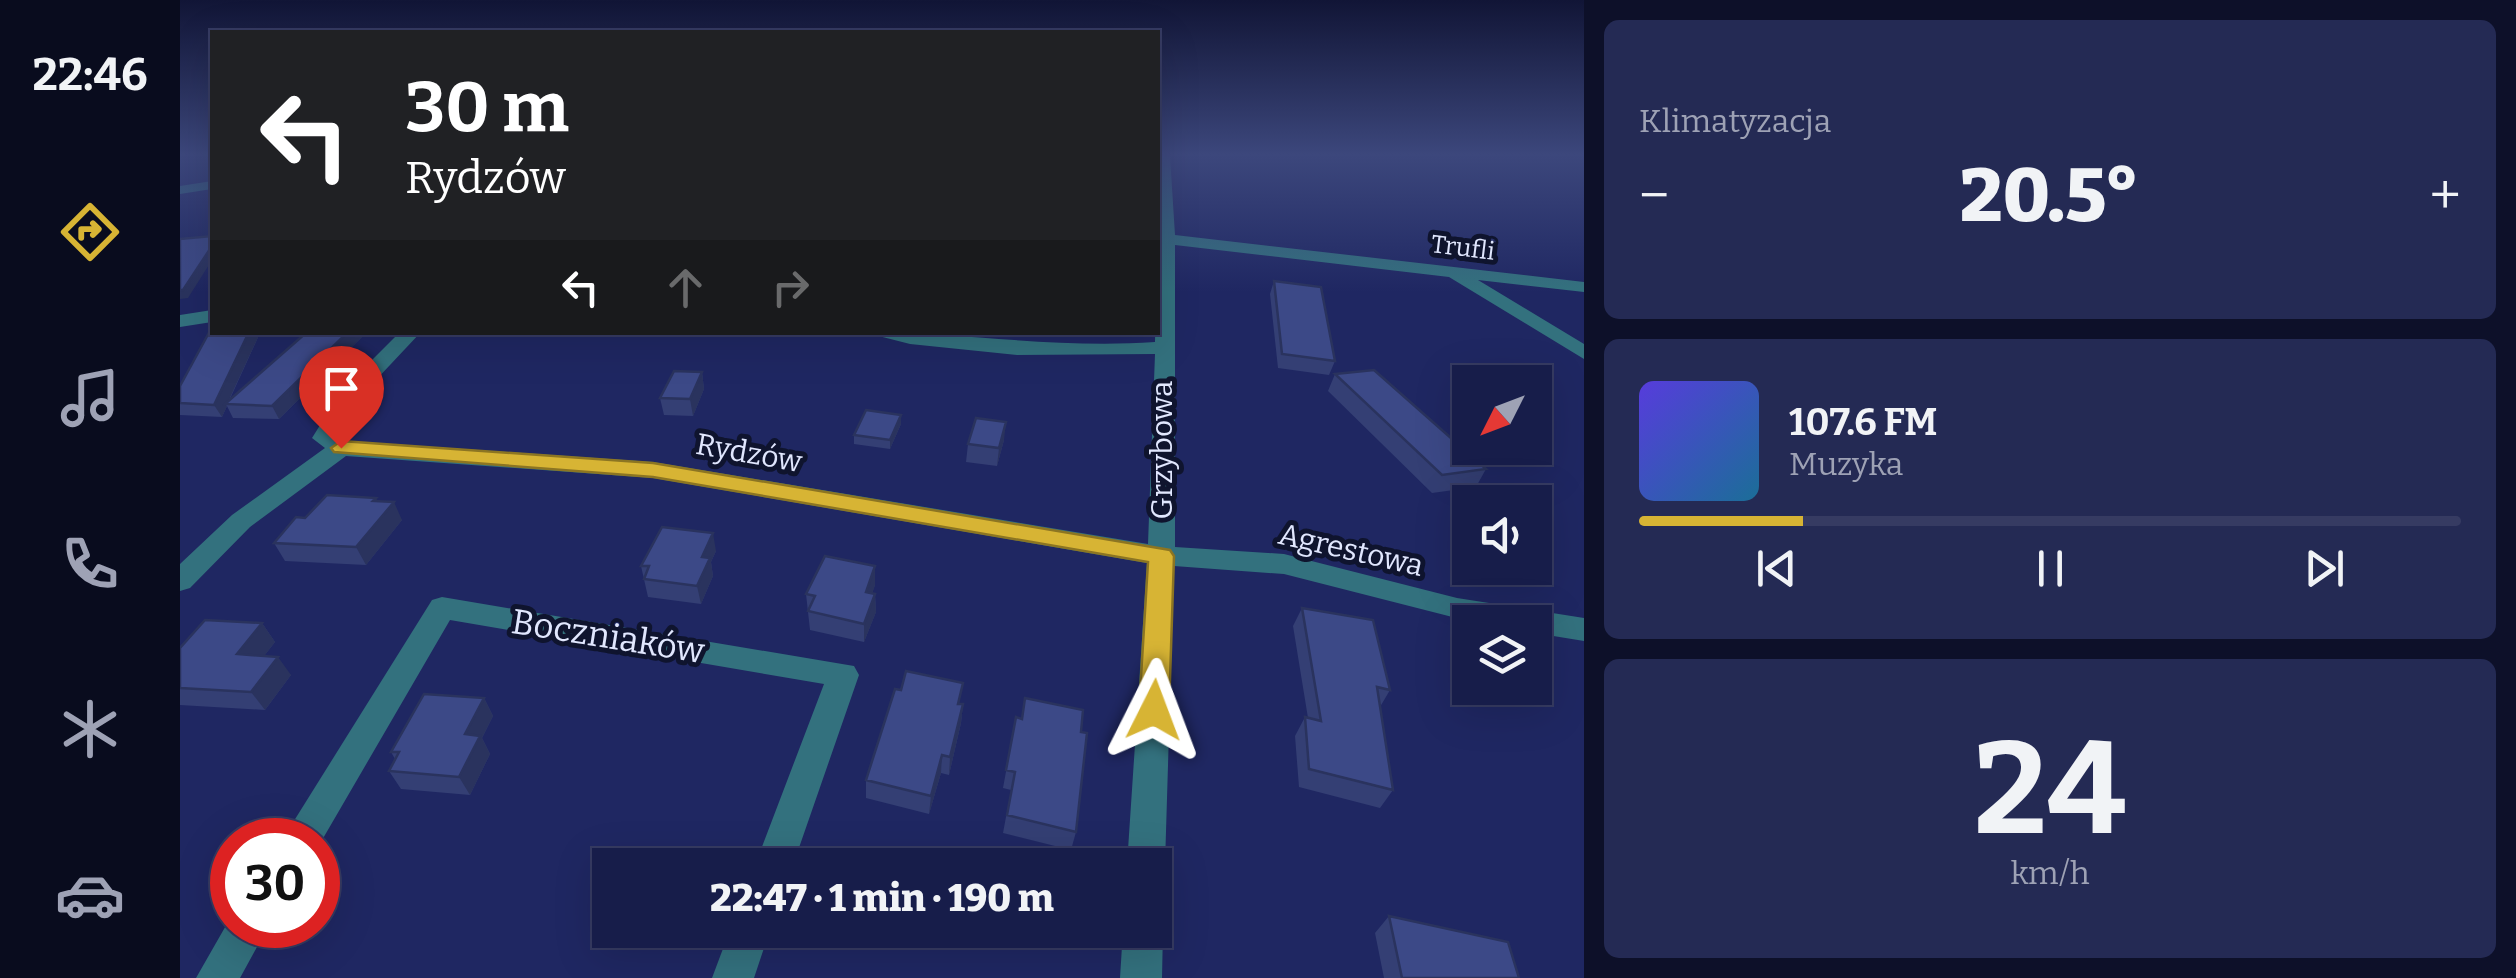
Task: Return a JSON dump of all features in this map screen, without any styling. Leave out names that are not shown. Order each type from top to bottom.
[{"type":"street","name":"Grzybowa","points":[[1147,848],[1161,556],[1163,202]]},
{"type":"street","name":"Trufli","points":[[1162,239],[1584,287]]},
{"type":"street","points":[[1450,270],[1584,353]]},
{"type":"street","points":[[180,321],[210,316]]},
{"type":"street","points":[[180,581],[241,521],[332,443],[350,395],[409,335]]},
{"type":"street","points":[[887,335],[1001,352],[1084,354],[1163,346]]},
{"type":"street","name":"Rydzów","points":[[332,443],[653,470],[1161,556]]},
{"type":"street","name":"Agrestowa","points":[[1161,556],[1284,564],[1458,609],[1584,630]]},
{"type":"street","name":"Boczniaków","points":[[314,818],[442,608],[843,674],[780,848]]},
{"type":"street","points":[[216,978],[235,948]]},
{"type":"street","points":[[732,978],[743,948]]},
{"type":"street","points":[[1141,978],[1142,948]]},
{"type":"building","points":[[210,236],[210,249],[183,290],[180,290],[180,239]]},
{"type":"building","points":[[1274,281],[1321,287],[1335,361],[1282,354]]},
{"type":"building","points":[[210,331],[210,335],[248,335],[214,405],[180,403],[180,386]]},
{"type":"building","points":[[304,335],[345,335],[272,406],[225,404]]},
{"type":"building","points":[[1374,370],[1452,439],[1452,465],[1481,465],[1486,469],[1442,475],[1335,374]]},
{"type":"building","points":[[674,371],[702,372],[690,399],[660,398]]},
{"type":"building","points":[[866,410],[901,415],[890,440],[854,435]]},
{"type":"building","points":[[976,418],[1006,422],[999,448],[968,444]]},
{"type":"building","points":[[327,495],[394,502],[356,547],[274,543],[296,517],[305,518]]},
{"type":"building","points":[[662,527],[713,533],[702,557],[710,558],[697,586],[644,579],[649,566],[641,566]]},
{"type":"building","points":[[825,556],[875,566],[866,592],[875,594],[864,624],[808,611],[815,596],[806,594]]},
{"type":"building","points":[[1302,608],[1373,620],[1390,690],[1377,687],[1393,790],[1309,769],[1305,717],[1321,721]]},
{"type":"building","points":[[205,620],[262,623],[237,654],[278,657],[251,692],[180,688],[180,648]]},
{"type":"building","points":[[906,671],[963,683],[958,704],[963,704],[950,757],[942,755],[931,796],[866,780],[895,689],[901,690]]},
{"type":"building","points":[[424,694],[484,698],[465,734],[480,736],[459,777],[389,771],[399,752],[391,752]]},
{"type":"building","points":[[1025,698],[1083,710],[1081,732],[1087,733],[1076,832],[1007,815],[1015,772],[1006,770],[1016,717],[1022,719]]},
{"type":"building","points":[[1389,916],[1508,942],[1519,978],[1402,978]]},
{"type":"route","points":[[341,448],[653,470],[1161,556],[1154,710]]}]
